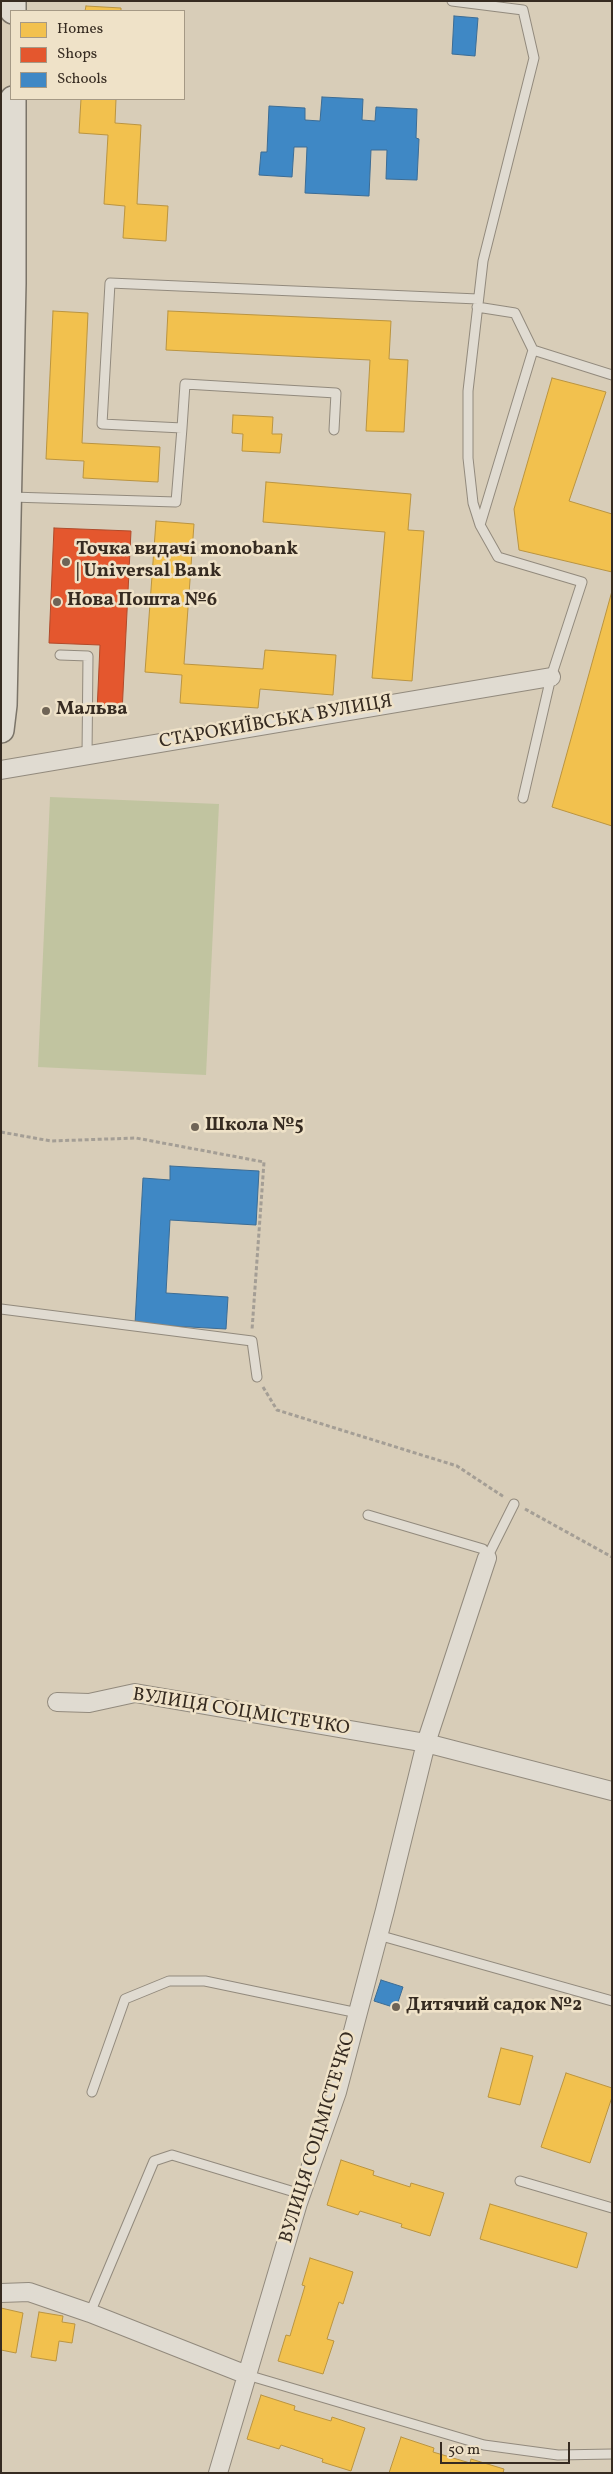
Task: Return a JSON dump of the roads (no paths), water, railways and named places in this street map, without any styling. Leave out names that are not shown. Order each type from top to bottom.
[{"type":"street","points":[[1,730],[4,705],[8,497],[6,394],[7,187],[13,100]]},
{"type":"street","name":"СТАРОКИЇВСЬКА ВУЛИЦЯ","points":[[1,770],[551,677]]},
{"type":"street","name":"ВУЛИЦЯ СОЦМІСТЕЧКО","points":[[218,2473],[301,2194],[337,2092],[426,1744],[487,1558]]},
{"type":"street","name":"ВУЛИЦЯ СОЦМІСТЕЧКО","points":[[57,1702],[89,1704],[110,1697],[135,1693],[426,1744],[612,1791]]},
{"type":"street","points":[[1,2293],[29,2292],[90,2313],[247,2374]]},
{"type":"lane","points":[[452,1],[523,10],[534,58],[483,261],[468,391],[468,458],[473,502],[480,526],[498,556],[582,582],[551,677],[523,798]]},
{"type":"lane","points":[[182,428],[102,424],[110,283],[478,303],[515,313],[533,350],[480,526]]},
{"type":"lane","points":[[533,350],[612,375]]},
{"type":"lane","points":[[8,497],[176,502],[185,384],[336,393],[334,430]]},
{"type":"lane","points":[[60,655],[88,656],[87,755]]},
{"type":"lane","points":[[1,1309],[252,1341],[257,1377]]},
{"type":"lane","points":[[487,1558],[514,1504]]},
{"type":"lane","points":[[368,1516],[483,1549],[487,1558]]},
{"type":"lane","points":[[378,1935],[612,2001]]},
{"type":"lane","points":[[92,2092],[125,1999],[168,1981],[205,1981],[358,2014]]},
{"type":"lane","points":[[90,2313],[154,2161],[172,2155],[301,2194]]},
{"type":"lane","points":[[520,2181],[612,2208]]},
{"type":"lane","points":[[247,2374],[484,2445],[558,2455],[612,2454]]},
{"type":"place","name":"Точка видачі monobank | Universal Bank","points":[[66,562]]},
{"type":"place","name":"Нова Пошта №6","points":[[57,602]]},
{"type":"place","name":"Мальва","points":[[46,711]]},
{"type":"place","name":"Школа №5","points":[[195,1127]]},
{"type":"place","name":"Дитячий садок №2","points":[[396,2007]]}]
